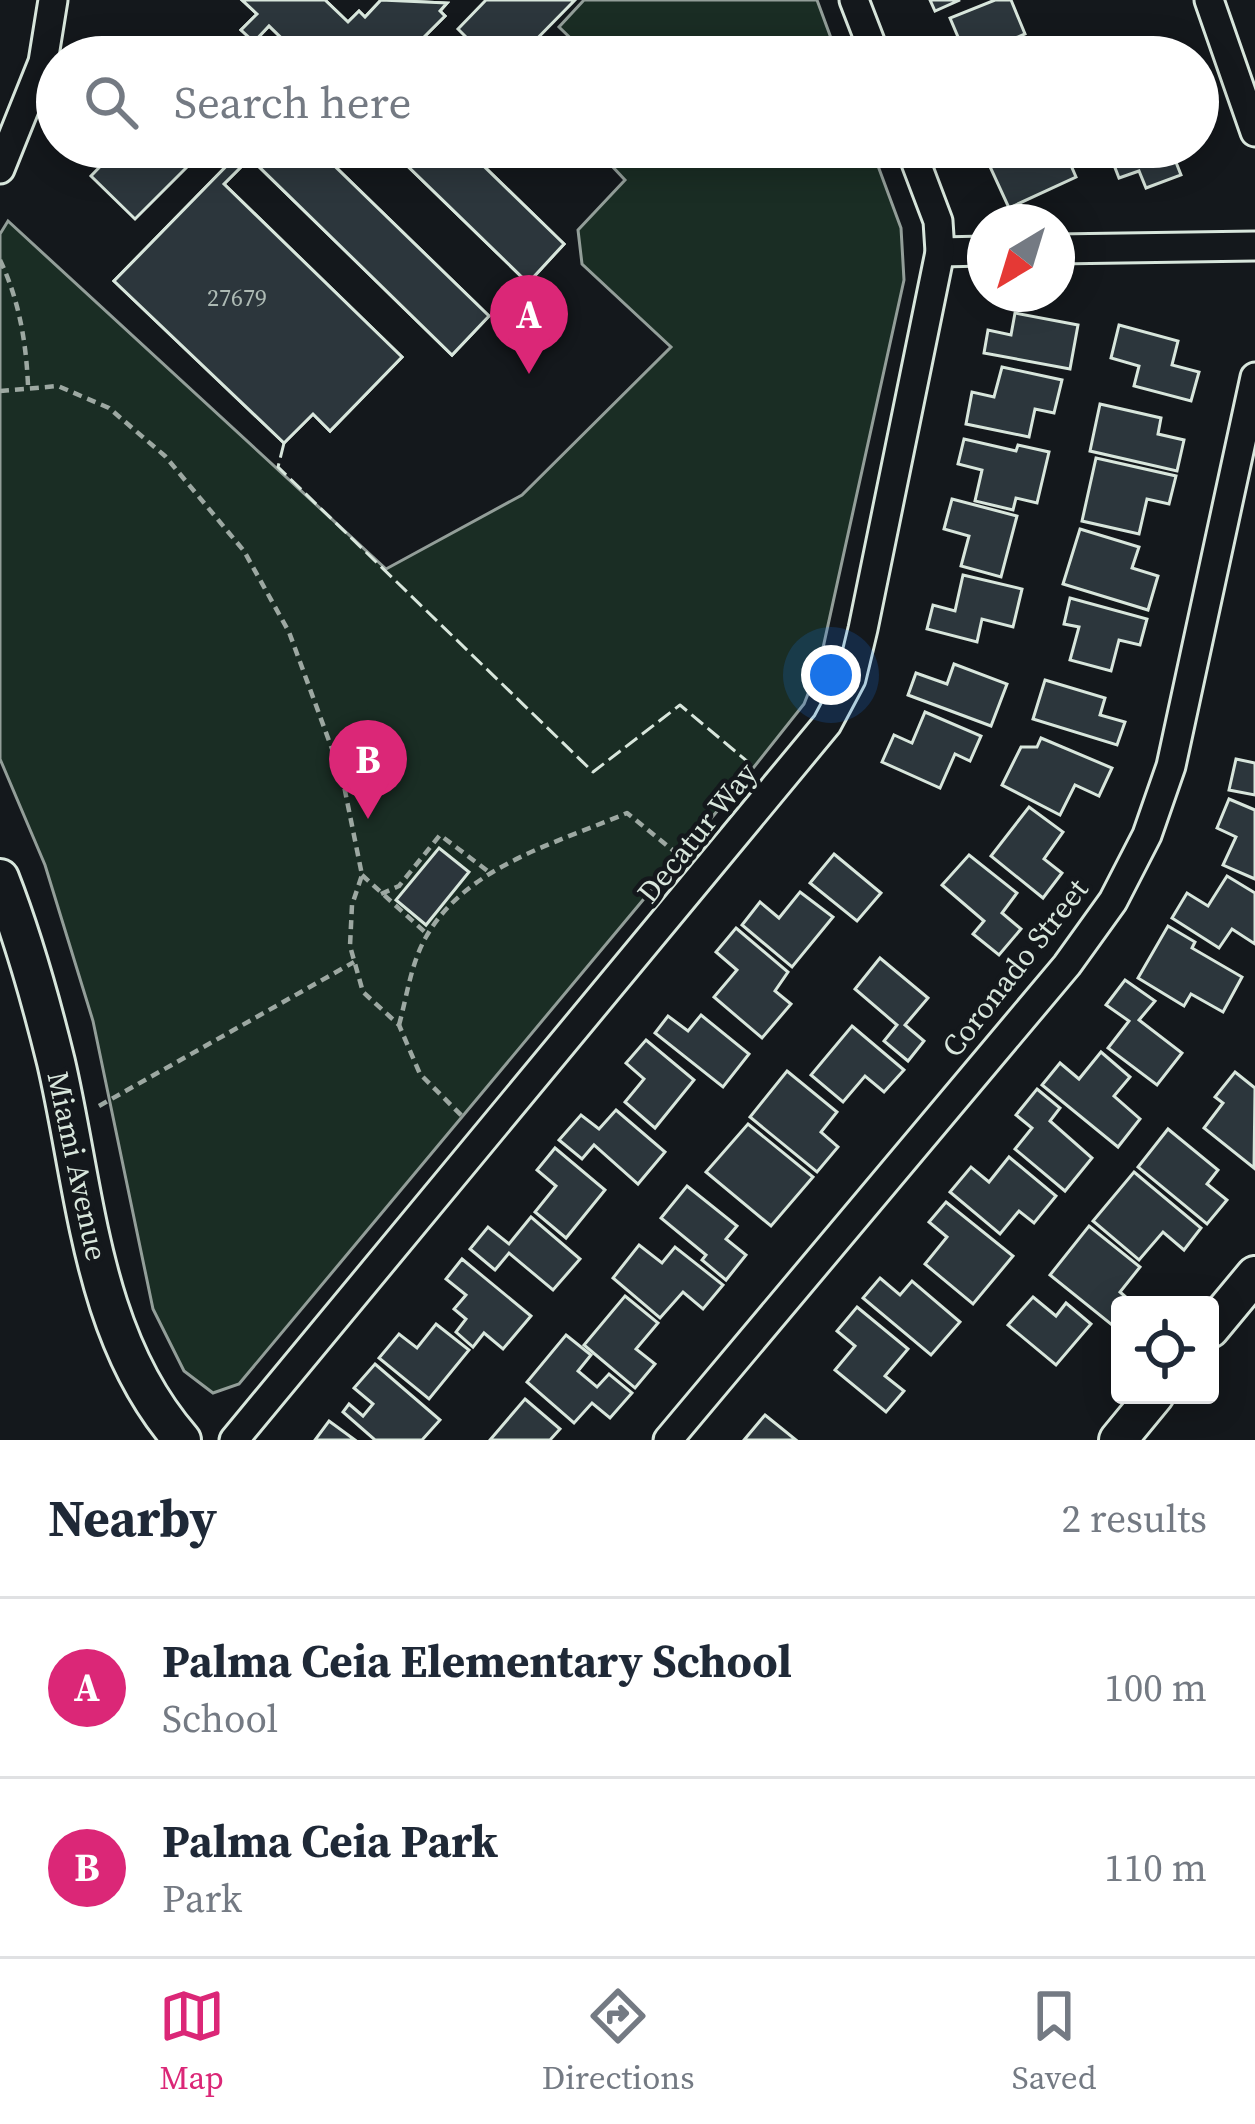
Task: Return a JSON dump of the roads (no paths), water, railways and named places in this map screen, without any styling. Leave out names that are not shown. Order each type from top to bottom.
[{"type":"street","points":[[48,36],[53,0]]},
{"type":"street","points":[[854,0],[868,36]]},
{"type":"street","points":[[1208,0],[1255,132]]},
{"type":"street","points":[[0,169],[36,81]]},
{"type":"street","name":"Decatur Way","points":[[234,1440],[827,724],[850,679],[940,252],[938,221],[918,168]]},
{"type":"street","points":[[1075,250],[1255,246]]},
{"type":"street","points":[[940,252],[967,251]]},
{"type":"street","name":"Coronado Street","points":[[668,1440],[1067,965],[1113,901],[1148,835],[1171,766],[1255,377]]},
{"type":"street","name":"Miami Avenue","points":[[0,878],[56,1061],[112,1317],[140,1378],[182,1440]]},
{"type":"street","points":[[1219,1318],[1255,1275]]},
{"type":"street","points":[[1118,1440],[1148,1404]]},
{"type":"place","name":"Palma Ceia Elementary School","points":[[529,374]]},
{"type":"place","name":"Palma Ceia Park","points":[[368,819]]}]
